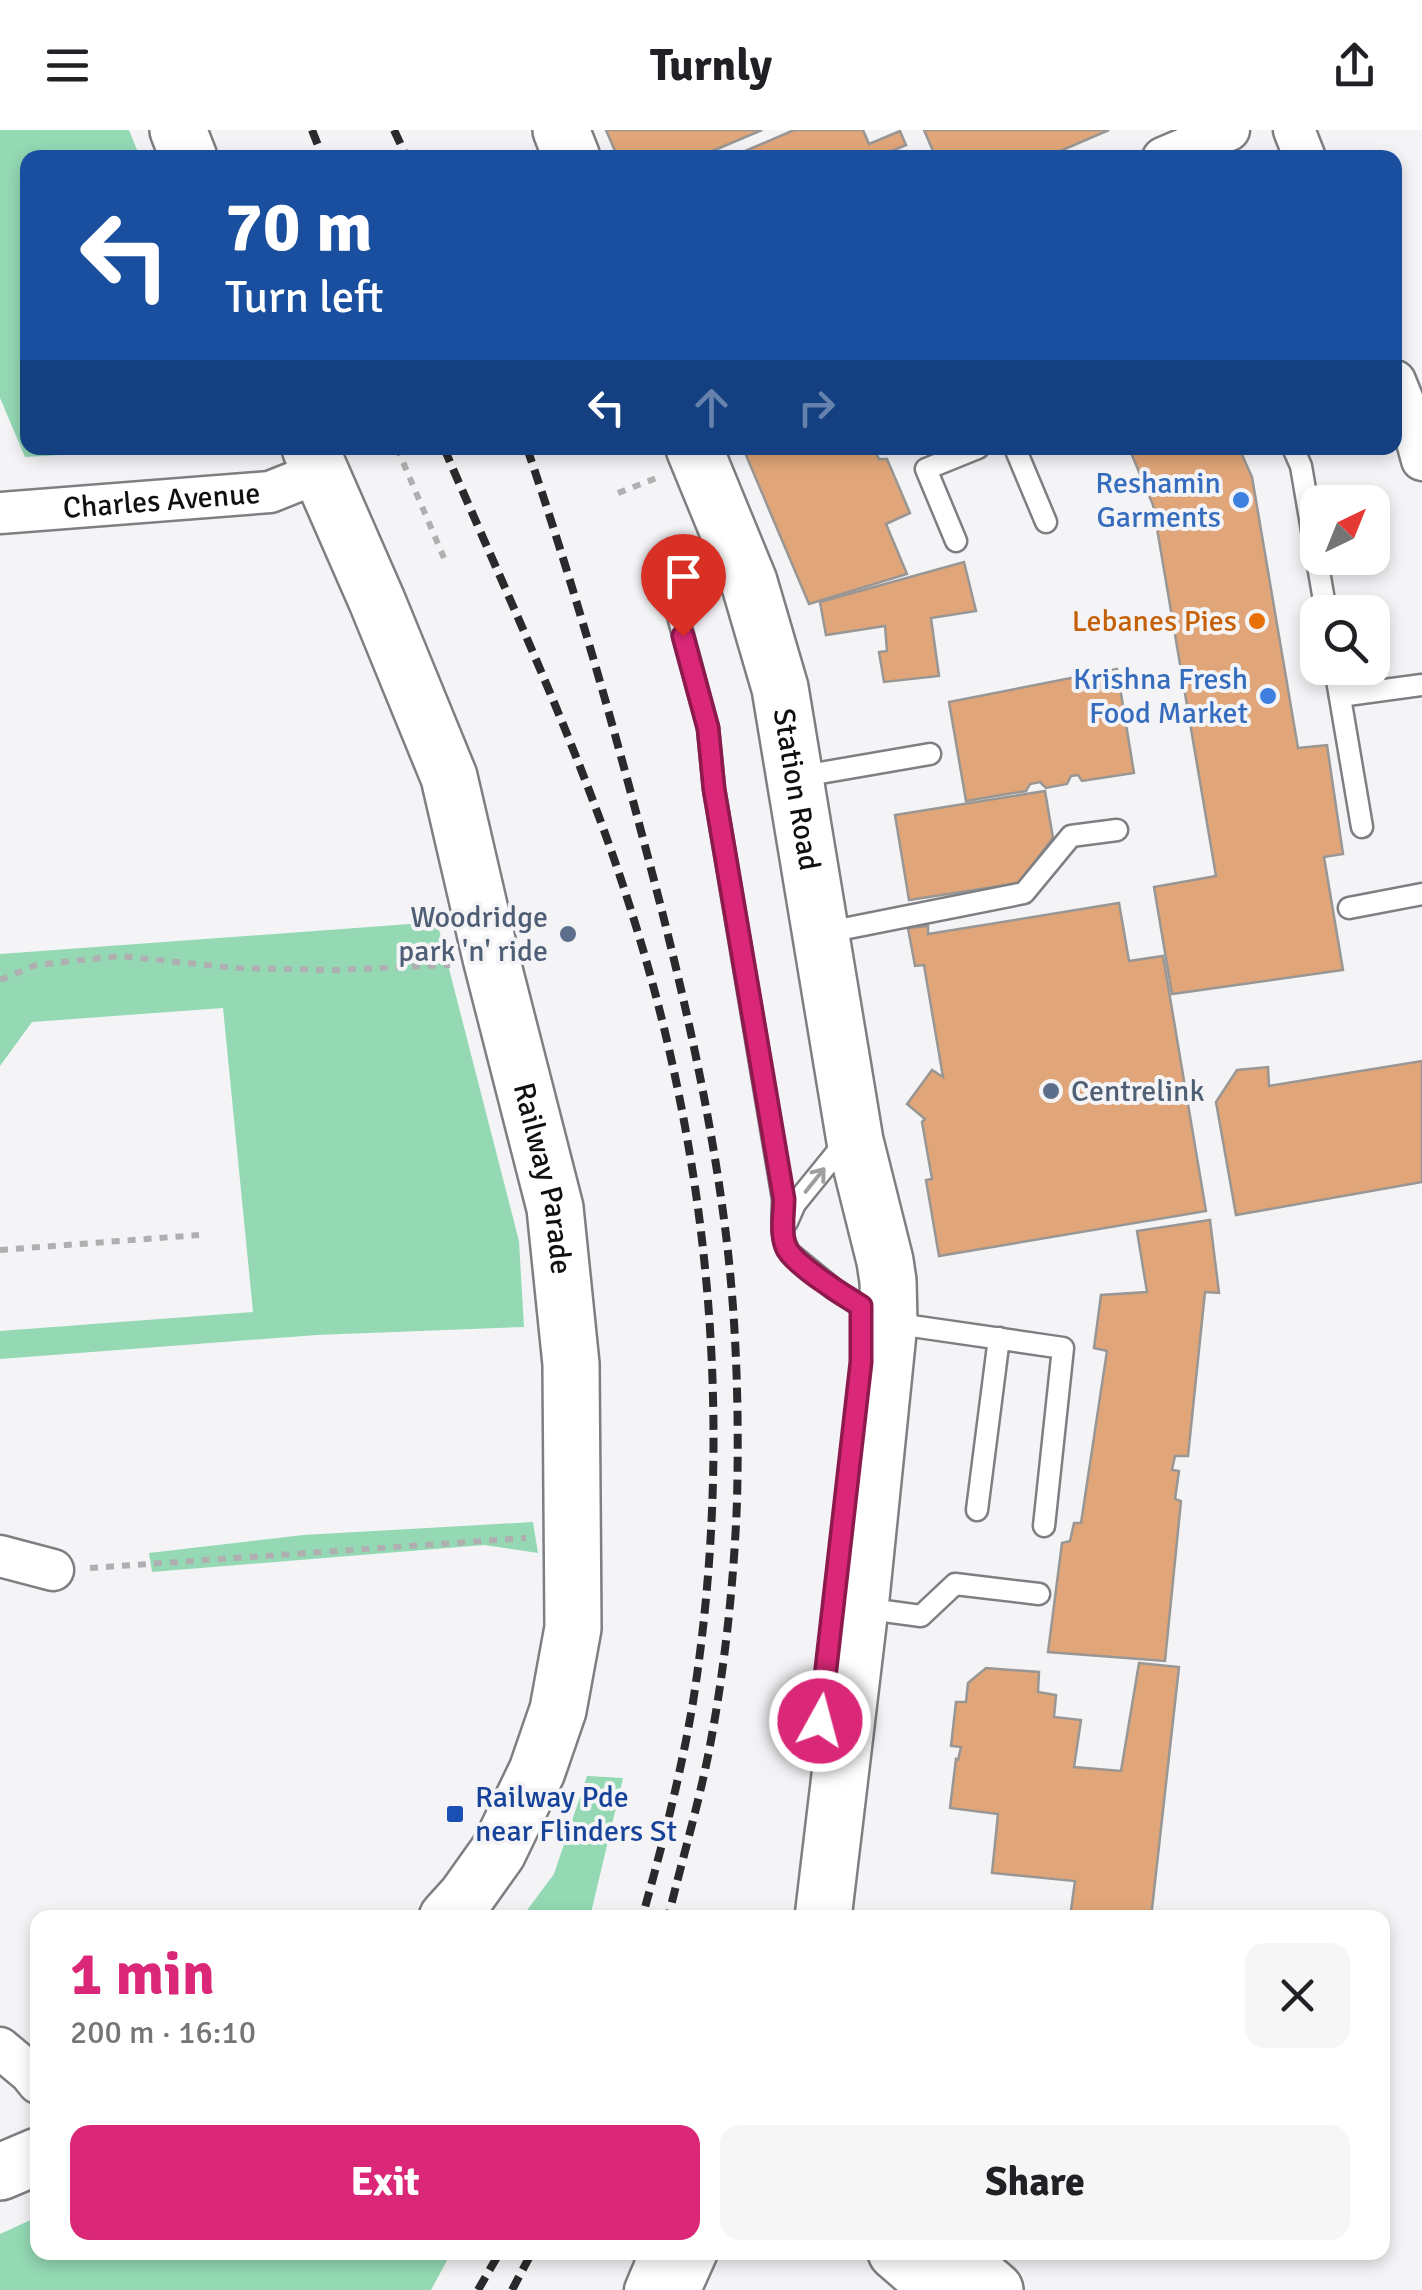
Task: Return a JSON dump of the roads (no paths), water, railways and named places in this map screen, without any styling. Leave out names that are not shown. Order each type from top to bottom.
[{"type":"street","points":[[1182,150],[1229,130]]},
{"type":"street","points":[[1402,398],[1422,460]]},
{"type":"street","name":"Station Road","points":[[697,455],[749,582],[780,688],[855,1136],[888,1280],[875,1314],[844,1630],[811,1908]]},
{"type":"street","name":"Charles Avenue","points":[[0,513],[270,492],[315,460]]},
{"type":"street","name":"Railway Parade","points":[[315,460],[449,778],[555,1208],[571,1364],[572,1628],[558,1710],[537,1771],[498,1852],[454,1910]]},
{"type":"street","points":[[0,1556],[53,1570]]},
{"type":"street","points":[[0,2048],[30,2073]]},
{"type":"street","points":[[0,2172],[30,2159]]},
{"type":"street","points":[[646,2290],[658,2260]]},
{"type":"street","points":[[680,2290],[693,2260]]},
{"type":"street","points":[[905,2260],[940,2290]]},
{"type":"street","points":[[960,2260],[995,2290]]},
{"type":"lane","points":[[956,541],[926,469],[961,455]]},
{"type":"lane","points":[[1018,455],[1046,522]]},
{"type":"lane","points":[[1297,455],[1323,595]]},
{"type":"lane","points":[[728,533],[685,574],[676,590],[674,605],[708,728],[714,789],[784,1199],[786,1248],[834,1289],[875,1314],[1063,1348],[1044,1526]]},
{"type":"lane","points":[[1338,685],[1362,827]]},
{"type":"lane","points":[[1340,696],[1422,685]]},
{"type":"lane","points":[[795,778],[930,754]]},
{"type":"lane","points":[[821,934],[1024,893],[1071,836],[1118,830]]},
{"type":"lane","points":[[1349,908],[1422,894]]},
{"type":"lane","points":[[784,1234],[795,1204],[855,1136]]},
{"type":"lane","points":[[977,1510],[999,1338]]},
{"type":"lane","points":[[844,1630],[920,1616],[954,1584],[1039,1594]]},
{"type":"railway","points":[[312,130],[320,150]]},
{"type":"railway","points":[[394,130],[403,150]]},
{"type":"railway","points":[[447,455],[546,683],[615,862],[662,1018],[683,1114],[698,1211],[709,1309],[713,1407],[712,1506],[705,1604],[683,1756],[644,1910]]},
{"type":"railway","points":[[529,455],[601,686],[668,935],[713,1146],[731,1283],[738,1439],[731,1597],[708,1756],[670,1910]]},
{"type":"railway","points":[[478,2290],[495,2260]]},
{"type":"railway","points":[[512,2290],[528,2260]]},
{"type":"place","name":"Reshamin Garments","points":[[1241,500]]},
{"type":"place","name":"Lebanes Pies","points":[[1257,621]]},
{"type":"place","name":"Krishna Fresh Food Market","points":[[1268,696]]},
{"type":"place","name":"Woodridge park 'n' ride","points":[[568,934]]},
{"type":"place","name":"Centrelink","points":[[1051,1091]]},
{"type":"place","name":"Railway Pde near Flinders St","points":[[455,1814]]}]
